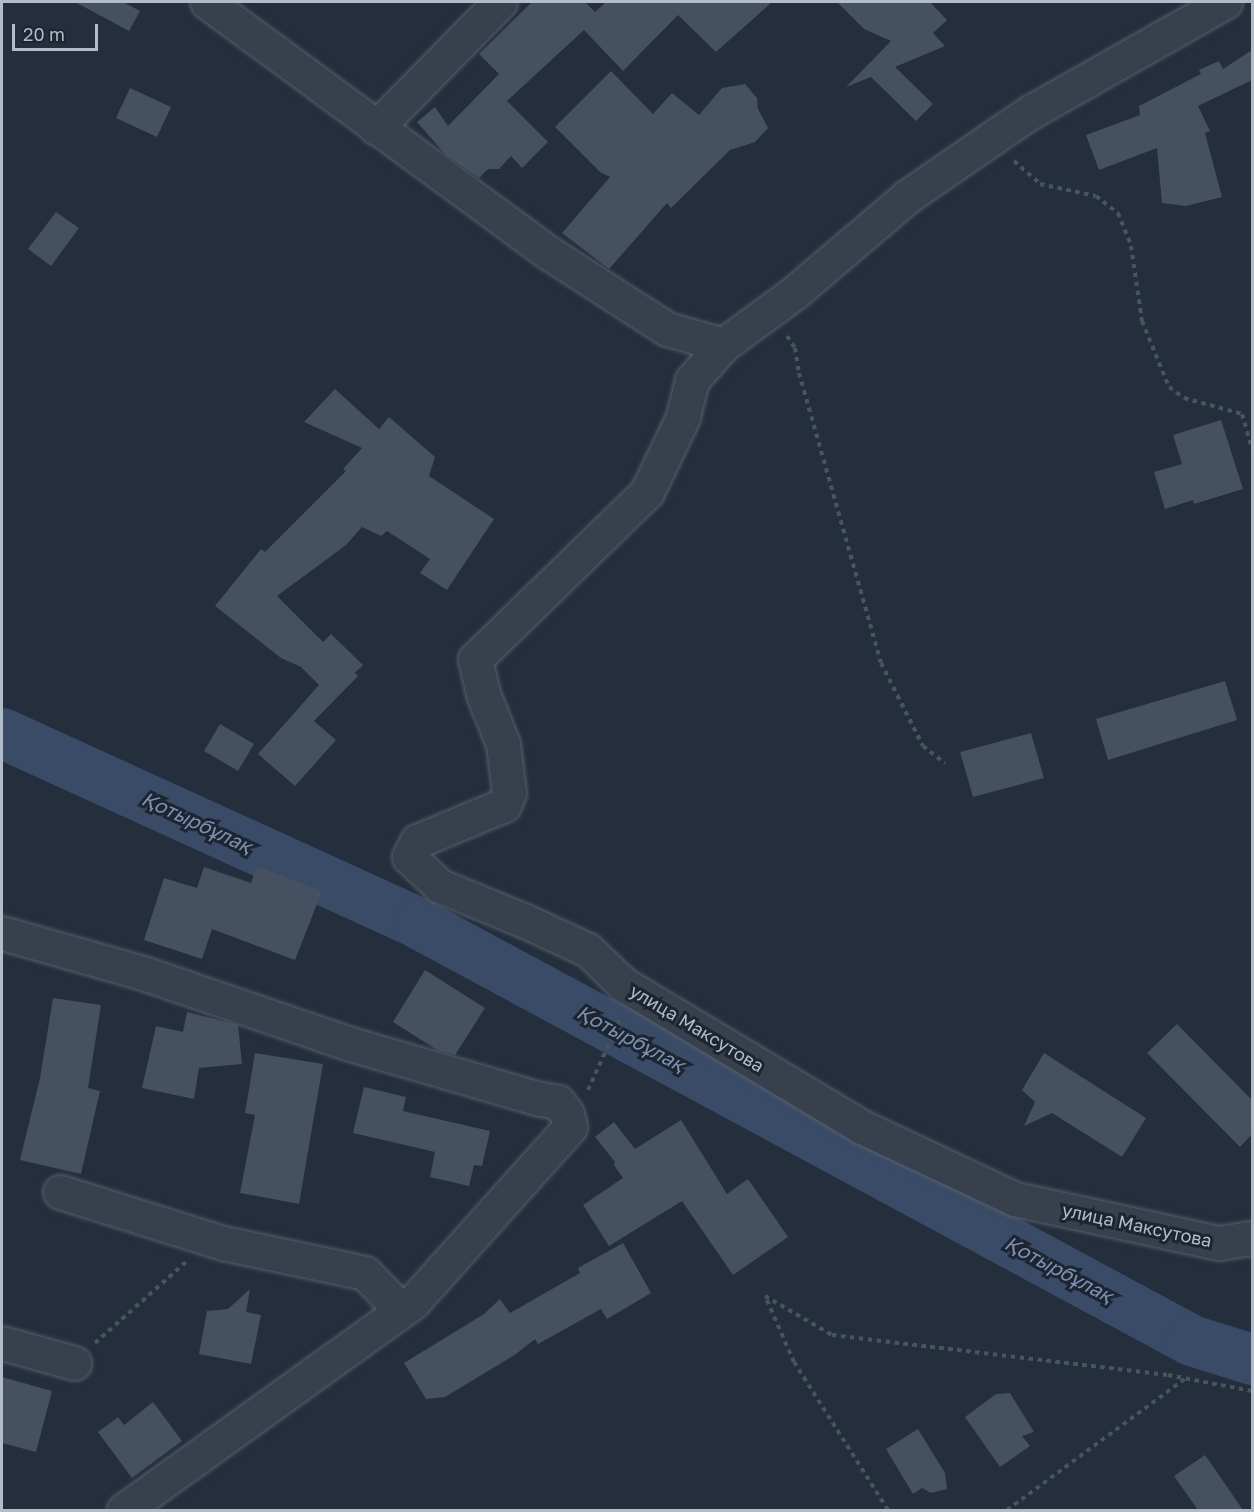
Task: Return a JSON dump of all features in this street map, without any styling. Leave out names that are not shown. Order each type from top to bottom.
[{"type":"street","points":[[207,2],[549,253],[667,329],[723,345],[771,310],[908,196],[994,136],[1032,111],[1226,2]]},
{"type":"street","points":[[376,128],[500,2]]},
{"type":"street","name":"улица Максутова","points":[[723,345],[692,380],[683,417],[647,492],[475,659],[483,694],[503,744],[509,793],[504,805],[417,842],[409,857],[440,886],[588,950],[623,984],[862,1127],[1015,1199],[1218,1243],[1252,1238]]},
{"type":"street","points":[[2,933],[142,973],[347,1043],[540,1099],[558,1102],[564,1106],[570,1127],[412,1303],[124,1510]]},
{"type":"street","points":[[60,1192],[211,1239],[365,1273],[401,1310]]},
{"type":"street","points":[[2,1343],[74,1363]]},
{"type":"path","points":[[994,136],[1017,164],[1040,184],[1096,196],[1118,213],[1131,246],[1142,321],[1169,387],[1184,398],[1242,414],[1252,450]]},
{"type":"path","points":[[771,310],[795,348],[802,384],[882,663],[923,746],[945,763]]},
{"type":"path","points":[[604,1059],[624,1011]]},
{"type":"path","points":[[74,1363],[211,1239]]},
{"type":"path","points":[[888,1510],[794,1362],[765,1296],[832,1335],[1186,1378],[1252,1391]]},
{"type":"path","points":[[1007,1510],[1186,1378]]},
{"type":"building","points":[[75,2],[123,2],[140,11],[129,31]]},
{"type":"building","points":[[532,2],[585,2],[595,12],[606,2],[772,2],[716,52],[678,15],[623,71],[584,30],[507,101],[548,142],[522,168],[511,156],[499,169],[488,169],[479,178],[445,154],[417,122],[435,107],[448,126],[499,74],[479,54]]},
{"type":"building","points":[[837,2],[930,2],[947,20],[933,33],[945,46],[895,67],[933,104],[916,121],[871,77],[846,87],[891,41],[864,29]]},
{"type":"building","points":[[1252,50],[1252,80],[1198,106],[1210,131],[1205,133],[1222,197],[1186,206],[1162,203],[1157,148],[1099,170],[1086,135],[1140,115],[1139,106],[1201,74],[1199,70],[1219,61],[1223,69]]},
{"type":"building","points":[[611,71],[653,114],[672,93],[699,115],[722,88],[745,84],[757,98],[758,109],[768,128],[755,142],[730,150],[671,208],[667,203],[609,269],[562,233],[610,177],[600,172],[555,127]]},
{"type":"building","points":[[130,88],[171,107],[157,137],[116,118]]},
{"type":"building","points":[[56,212],[79,228],[51,266],[28,249]]},
{"type":"building","points":[[335,389],[379,429],[389,417],[435,457],[429,476],[494,519],[447,590],[420,573],[430,559],[387,531],[381,536],[362,527],[346,545],[277,596],[323,642],[331,634],[363,665],[355,673],[358,676],[314,721],[336,740],[295,786],[258,754],[319,685],[301,667],[281,658],[215,606],[261,549],[265,552],[346,471],[343,469],[362,448],[304,422]]},
{"type":"building","points":[[1221,420],[1243,489],[1194,504],[1193,500],[1165,509],[1154,472],[1182,464],[1173,435]]},
{"type":"building","points":[[1225,681],[1237,720],[1108,760],[1096,719]]},
{"type":"building","points":[[220,724],[254,744],[238,771],[204,751]]},
{"type":"building","points":[[1031,733],[1044,778],[973,797],[960,752]]},
{"type":"building","points":[[257,866],[322,891],[295,960],[212,929],[202,959],[144,940],[164,878],[197,888],[204,867],[251,883]]},
{"type":"building","points":[[425,970],[485,1008],[455,1055],[437,1050],[393,1022]]},
{"type":"building","points":[[53,998],[101,1005],[88,1088],[100,1091],[81,1174],[20,1160],[40,1078]]},
{"type":"building","points":[[187,1012],[238,1025],[242,1064],[199,1068],[194,1099],[142,1088],[156,1026],[183,1032]]},
{"type":"building","points":[[1177,1024],[1252,1100],[1252,1134],[1240,1147],[1147,1053]]},
{"type":"building","points":[[255,1053],[323,1064],[299,1204],[240,1193],[255,1115],[245,1113]]},
{"type":"building","points":[[1044,1053],[1146,1118],[1122,1157],[1052,1113],[1024,1126],[1035,1102],[1022,1090]]},
{"type":"building","points":[[364,1087],[406,1097],[403,1111],[490,1131],[482,1166],[474,1165],[469,1186],[430,1177],[435,1152],[353,1133]]},
{"type":"building","points":[[681,1120],[727,1194],[748,1179],[788,1237],[733,1275],[682,1201],[609,1246],[583,1205],[623,1178],[614,1165],[615,1162],[595,1137],[614,1122],[635,1149]]},
{"type":"building","points":[[623,1243],[651,1293],[607,1319],[601,1309],[538,1344],[535,1339],[516,1354],[445,1397],[426,1399],[404,1363],[484,1314],[500,1299],[510,1313],[580,1273],[578,1268]]},
{"type":"building","points":[[250,1289],[246,1312],[261,1315],[251,1364],[199,1354],[207,1311],[228,1309]]},
{"type":"building","points":[[2,1377],[52,1391],[36,1452],[2,1443]]},
{"type":"building","points":[[1010,1393],[1034,1432],[1022,1436],[1030,1446],[1000,1467],[965,1417],[996,1394]]},
{"type":"building","points":[[153,1402],[182,1441],[132,1478],[98,1432],[118,1417],[124,1425]]},
{"type":"building","points":[[918,1429],[945,1473],[947,1489],[931,1493],[922,1488],[913,1494],[886,1449]]},
{"type":"building","points":[[1205,1455],[1243,1510],[1198,1510],[1174,1476]]},
{"type":"waterway","name":"Қотырбұлақ","points":[[2,733],[418,923],[1191,1340],[1252,1359]]}]
